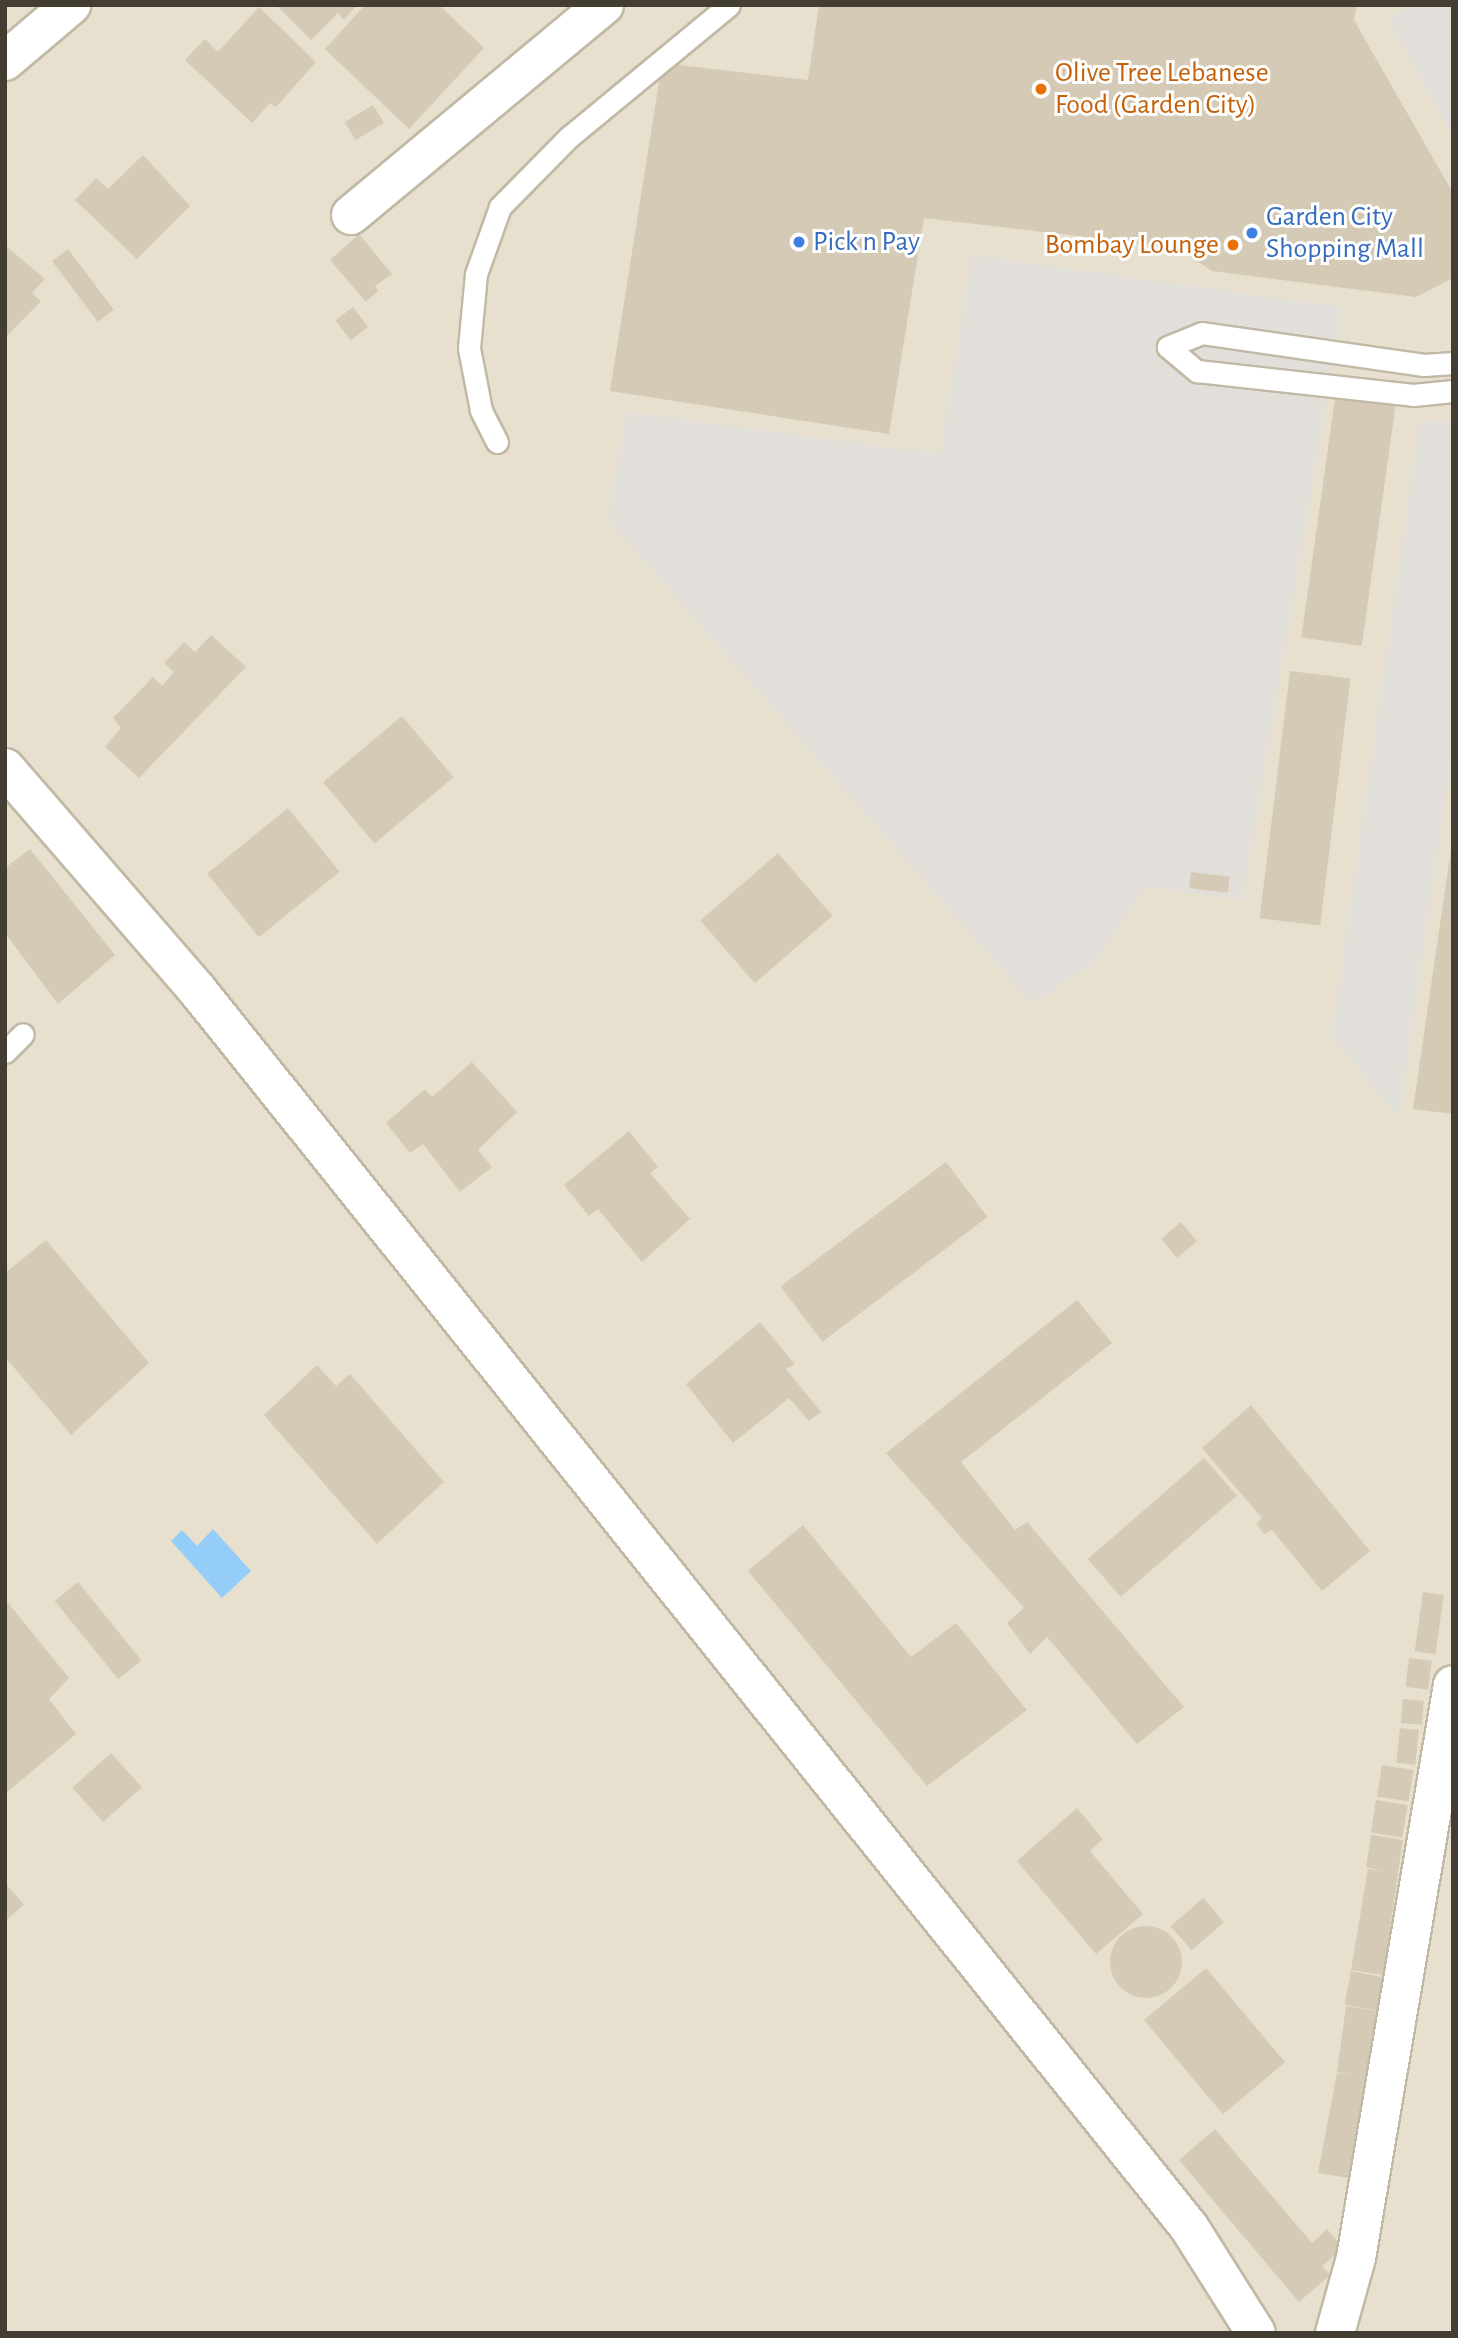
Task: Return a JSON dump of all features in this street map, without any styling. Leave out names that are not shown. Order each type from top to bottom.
[{"type":"street","points":[[5,61],[71,5]]},
{"type":"street","points":[[351,215],[604,5]]},
{"type":"street","points":[[5,768],[198,991],[1189,2227],[1256,2333]]},
{"type":"street","points":[[1335,2333],[1356,2258],[1453,1685]]},
{"type":"lane","points":[[497,442],[481,410],[469,348],[476,274],[500,207],[569,136],[729,5]]},
{"type":"lane","points":[[1453,363],[1424,365],[1202,333],[1168,347],[1198,371],[1412,396],[1453,391]]},
{"type":"lane","points":[[5,1052],[23,1034]]},
{"type":"shaded area","points":[[5,5],[1453,5],[1453,2333],[5,2333]]},
{"type":"shaded area","points":[[1412,5],[1453,5],[1453,138],[1388,18]]},
{"type":"shaded area","points":[[972,255],[1342,307],[1242,900],[1145,887],[1094,963],[1032,1004],[608,520],[626,412],[940,454]]},
{"type":"shaded area","points":[[1420,420],[1453,422],[1453,746],[1398,1119],[1332,1035]]},
{"type":"water","points":[[213,1529],[251,1571],[222,1598],[171,1541],[182,1530],[197,1546]]},
{"type":"building","points":[[276,5],[357,5],[344,20],[338,13],[311,40]]},
{"type":"building","points":[[365,5],[439,5],[484,48],[409,129],[325,49]]},
{"type":"building","name":"Garden City Shopping Mall","points":[[819,5],[1357,5],[1354,20],[1453,193],[1453,278],[1416,297],[1212,271],[1178,248],[924,218],[889,434],[610,391],[662,63],[808,80]]},
{"type":"building","points":[[259,7],[316,62],[276,107],[270,103],[252,123],[185,60],[205,39],[218,52]]},
{"type":"building","points":[[373,105],[384,123],[356,140],[345,122]]},
{"type":"building","points":[[143,155],[190,206],[137,259],[75,200],[96,178],[108,189]]},
{"type":"building","points":[[359,234],[392,274],[375,286],[378,291],[366,302],[330,260]]},
{"type":"building","points":[[5,245],[45,279],[32,293],[41,301],[5,338]]},
{"type":"building","points":[[68,249],[114,310],[98,322],[52,261]]},
{"type":"building","points":[[353,307],[368,327],[350,340],[335,320]]},
{"type":"building","points":[[1336,391],[1396,399],[1362,646],[1301,638]]},
{"type":"building","points":[[211,635],[246,667],[139,778],[105,747],[121,728],[113,718],[153,677],[162,686],[174,672],[164,663],[184,642],[195,652]]},
{"type":"building","points":[[1290,671],[1351,678],[1320,926],[1260,918]]},
{"type":"building","points":[[402,716],[453,777],[375,843],[323,782]]},
{"type":"building","points":[[288,808],[340,872],[259,937],[207,873]]},
{"type":"building","points":[[30,849],[115,955],[58,1004],[5,933],[5,868]]},
{"type":"building","points":[[1453,849],[1453,1114],[1413,1109]]},
{"type":"building","points":[[778,853],[832,916],[755,983],[700,921]]},
{"type":"building","points":[[1191,872],[1230,877],[1228,893],[1189,888]]},
{"type":"building","points":[[472,1062],[517,1112],[478,1150],[492,1167],[460,1192],[423,1144],[410,1153],[386,1123],[425,1089],[432,1097]]},
{"type":"building","points":[[629,1131],[658,1167],[650,1173],[690,1219],[642,1262],[598,1209],[589,1216],[564,1185]]},
{"type":"building","points":[[946,1162],[988,1217],[822,1342],[781,1287]]},
{"type":"building","points":[[1181,1222],[1197,1241],[1177,1258],[1161,1239]]},
{"type":"building","points":[[46,1240],[149,1363],[71,1435],[5,1357],[5,1273]]},
{"type":"building","points":[[1077,1300],[1112,1343],[961,1462],[1015,1530],[1027,1522],[1184,1707],[1137,1744],[1047,1637],[1030,1654],[1007,1623],[1024,1608],[886,1453]]},
{"type":"building","points":[[760,1322],[795,1364],[786,1369],[821,1412],[809,1421],[789,1398],[733,1443],[686,1384]]},
{"type":"building","points":[[317,1365],[336,1386],[350,1374],[444,1482],[377,1544],[264,1415]]},
{"type":"building","points":[[1251,1405],[1370,1551],[1322,1591],[1272,1530],[1264,1534],[1256,1523],[1262,1518],[1202,1448]]},
{"type":"building","points":[[1204,1458],[1237,1496],[1121,1597],[1088,1559]]},
{"type":"building","points":[[803,1525],[911,1657],[956,1623],[1027,1710],[927,1786],[748,1571]]},
{"type":"building","points":[[78,1582],[142,1660],[118,1679],[55,1601]]},
{"type":"building","points":[[1423,1592],[1444,1595],[1435,1654],[1415,1651]]},
{"type":"building","points":[[5,1599],[69,1678],[49,1699],[76,1734],[5,1794]]},
{"type":"building","points":[[1409,1658],[1432,1661],[1428,1690],[1405,1687]]},
{"type":"building","points":[[1403,1699],[1424,1701],[1422,1725],[1401,1723]]},
{"type":"building","points":[[1400,1728],[1419,1730],[1415,1765],[1396,1763]]},
{"type":"building","points":[[111,1753],[142,1787],[103,1822],[72,1788]]},
{"type":"building","points":[[1382,1765],[1414,1770],[1409,1802],[1377,1797]]},
{"type":"building","points":[[1376,1800],[1408,1805],[1402,1838],[1371,1833]]},
{"type":"building","points":[[1077,1808],[1103,1839],[1090,1851],[1143,1914],[1096,1954],[1017,1861]]},
{"type":"building","points":[[1371,1835],[1403,1840],[1383,1975],[1351,1970],[1368,1869],[1384,1871],[1366,1867]]},
{"type":"building","points":[[5,1883],[24,1905],[5,1921]]},
{"type":"building","points":[[1203,1898],[1224,1922],[1192,1950],[1171,1926]]},
{"type":"building","points":[[1153,1926],[1172,1936],[1180,1948],[1180,1976],[1172,1988],[1160,1996],[1139,1998],[1120,1988],[1112,1976],[1110,1955],[1120,1936],[1132,1928]]},
{"type":"building","points":[[1206,1968],[1285,2062],[1223,2114],[1144,2020]]},
{"type":"building","points":[[1351,1971],[1383,1977],[1377,2011],[1345,2004]]},
{"type":"building","points":[[1346,2006],[1377,2011],[1349,2178],[1318,2173],[1337,2073],[1356,2075],[1337,2072]]},
{"type":"building","points":[[1215,2129],[1312,2243],[1327,2229],[1343,2248],[1322,2266],[1330,2275],[1299,2302],[1179,2160]]},
{"type":"place","name":"Olive Tree Lebanese Food (Garden City)","points":[[1041,89]]},
{"type":"place","name":"Garden City Shopping Mall","points":[[1252,233]]},
{"type":"place","name":"Pick n Pay","points":[[799,242]]},
{"type":"place","name":"Bombay Lounge","points":[[1233,245]]}]
